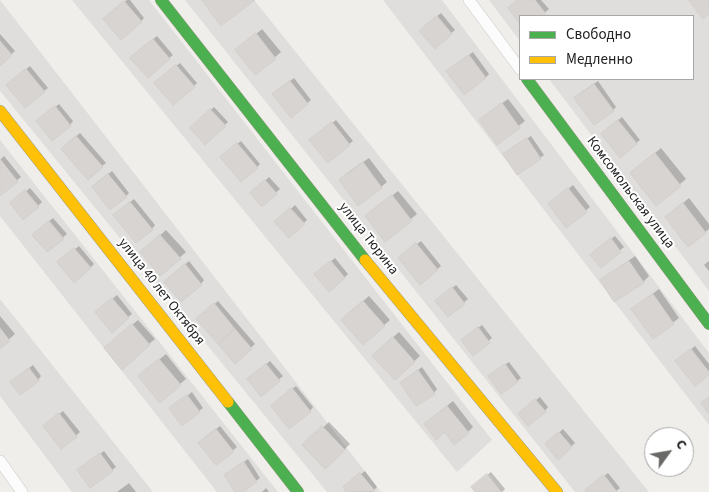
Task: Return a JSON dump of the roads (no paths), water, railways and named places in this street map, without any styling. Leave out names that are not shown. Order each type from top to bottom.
[{"type":"street","name":"улица Тюрина","points":[[161,0],[385,285],[557,492]]},
{"type":"street","points":[[469,0],[519,68]]},
{"type":"street","name":"Комсомольская улица","points":[[528,80],[709,324]]},
{"type":"street","name":"улица 40 лет Октября","points":[[0,111],[298,492]]},
{"type":"street","points":[[0,461],[22,492]]}]
